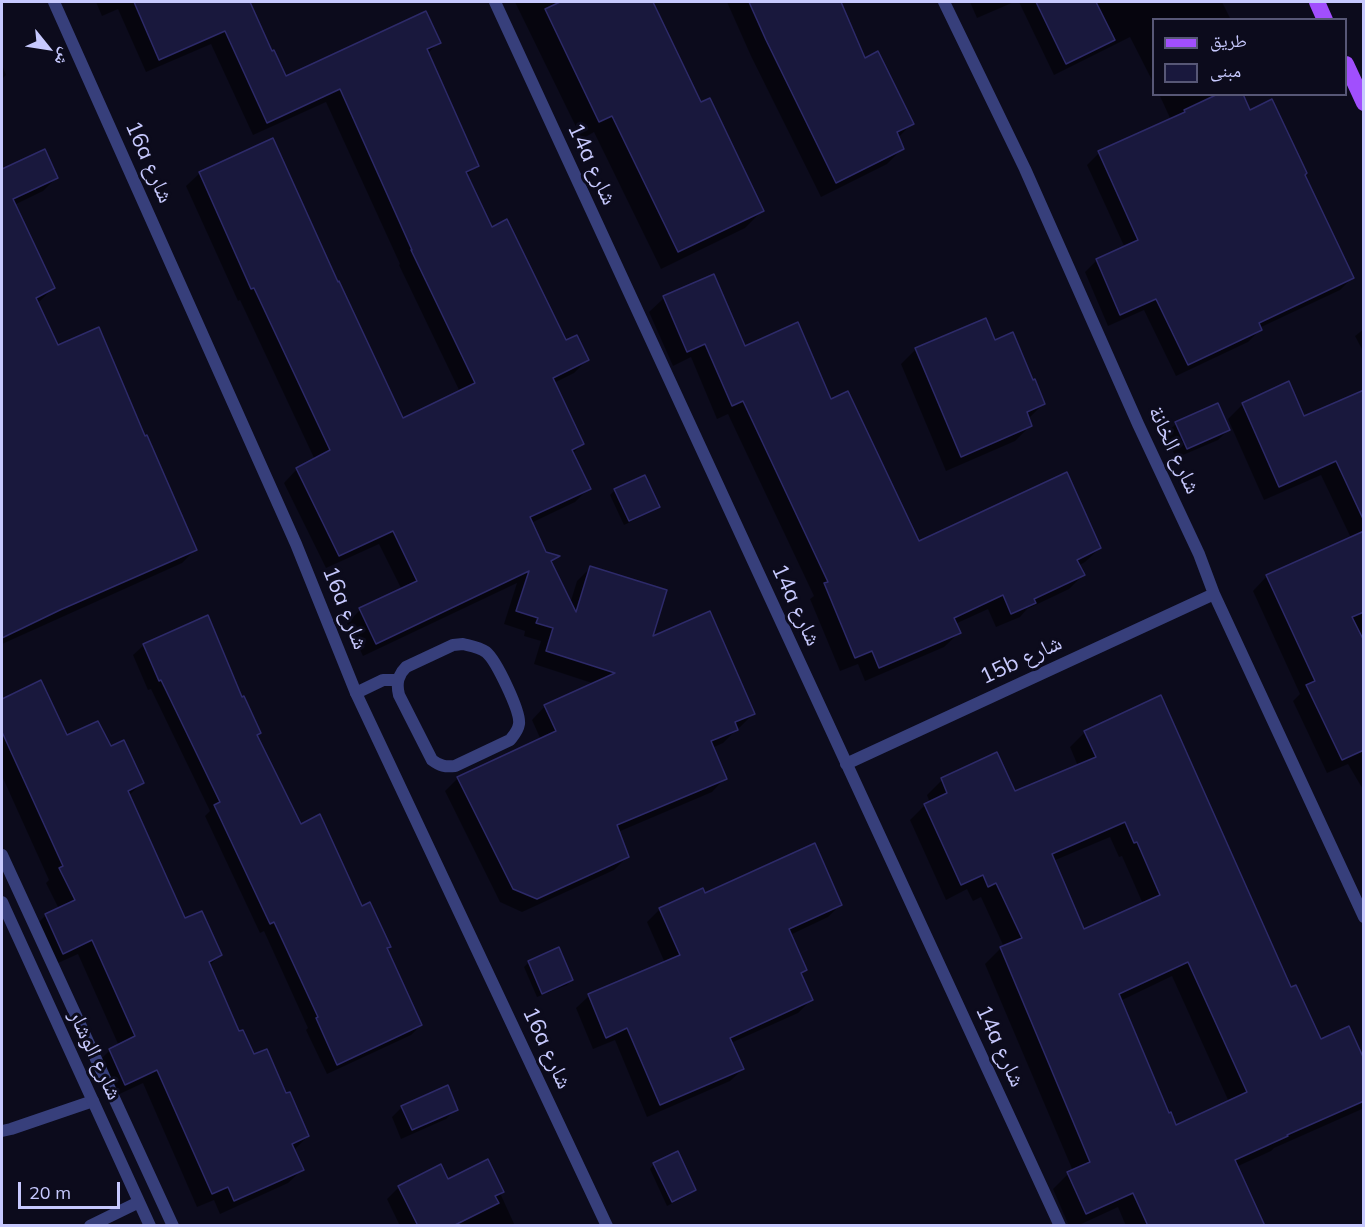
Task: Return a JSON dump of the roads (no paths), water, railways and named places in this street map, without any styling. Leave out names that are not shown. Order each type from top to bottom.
[{"type":"main road","points":[[1317,2],[1324,18]]},
{"type":"main road","points":[[1347,66],[1364,103]]},
{"type":"street","name":"16a شارع","points":[[54,2],[296,544],[356,693],[607,1226]]},
{"type":"street","name":"14a شارع","points":[[495,2],[1060,1226]]},
{"type":"street","name":"شارع الخانة","points":[[944,2],[1025,169],[1138,424],[1199,554],[1214,594],[1364,917]]},
{"type":"street","name":"15b شارع","points":[[846,764],[1214,594]]},
{"type":"street","points":[[453,645],[474,646],[484,651],[497,666],[519,716],[516,733],[510,740],[455,766],[439,765],[432,760],[399,695],[398,680],[406,667],[453,645]]},
{"type":"street","points":[[356,693],[383,680],[398,680]]},
{"type":"street","points":[[2,855],[173,1226]]},
{"type":"street","name":"شارع الوشار","points":[[2,902],[150,1226]]},
{"type":"street","points":[[2,1131],[11,1130],[93,1101]]},
{"type":"street","points":[[90,1226],[139,1202]]}]
